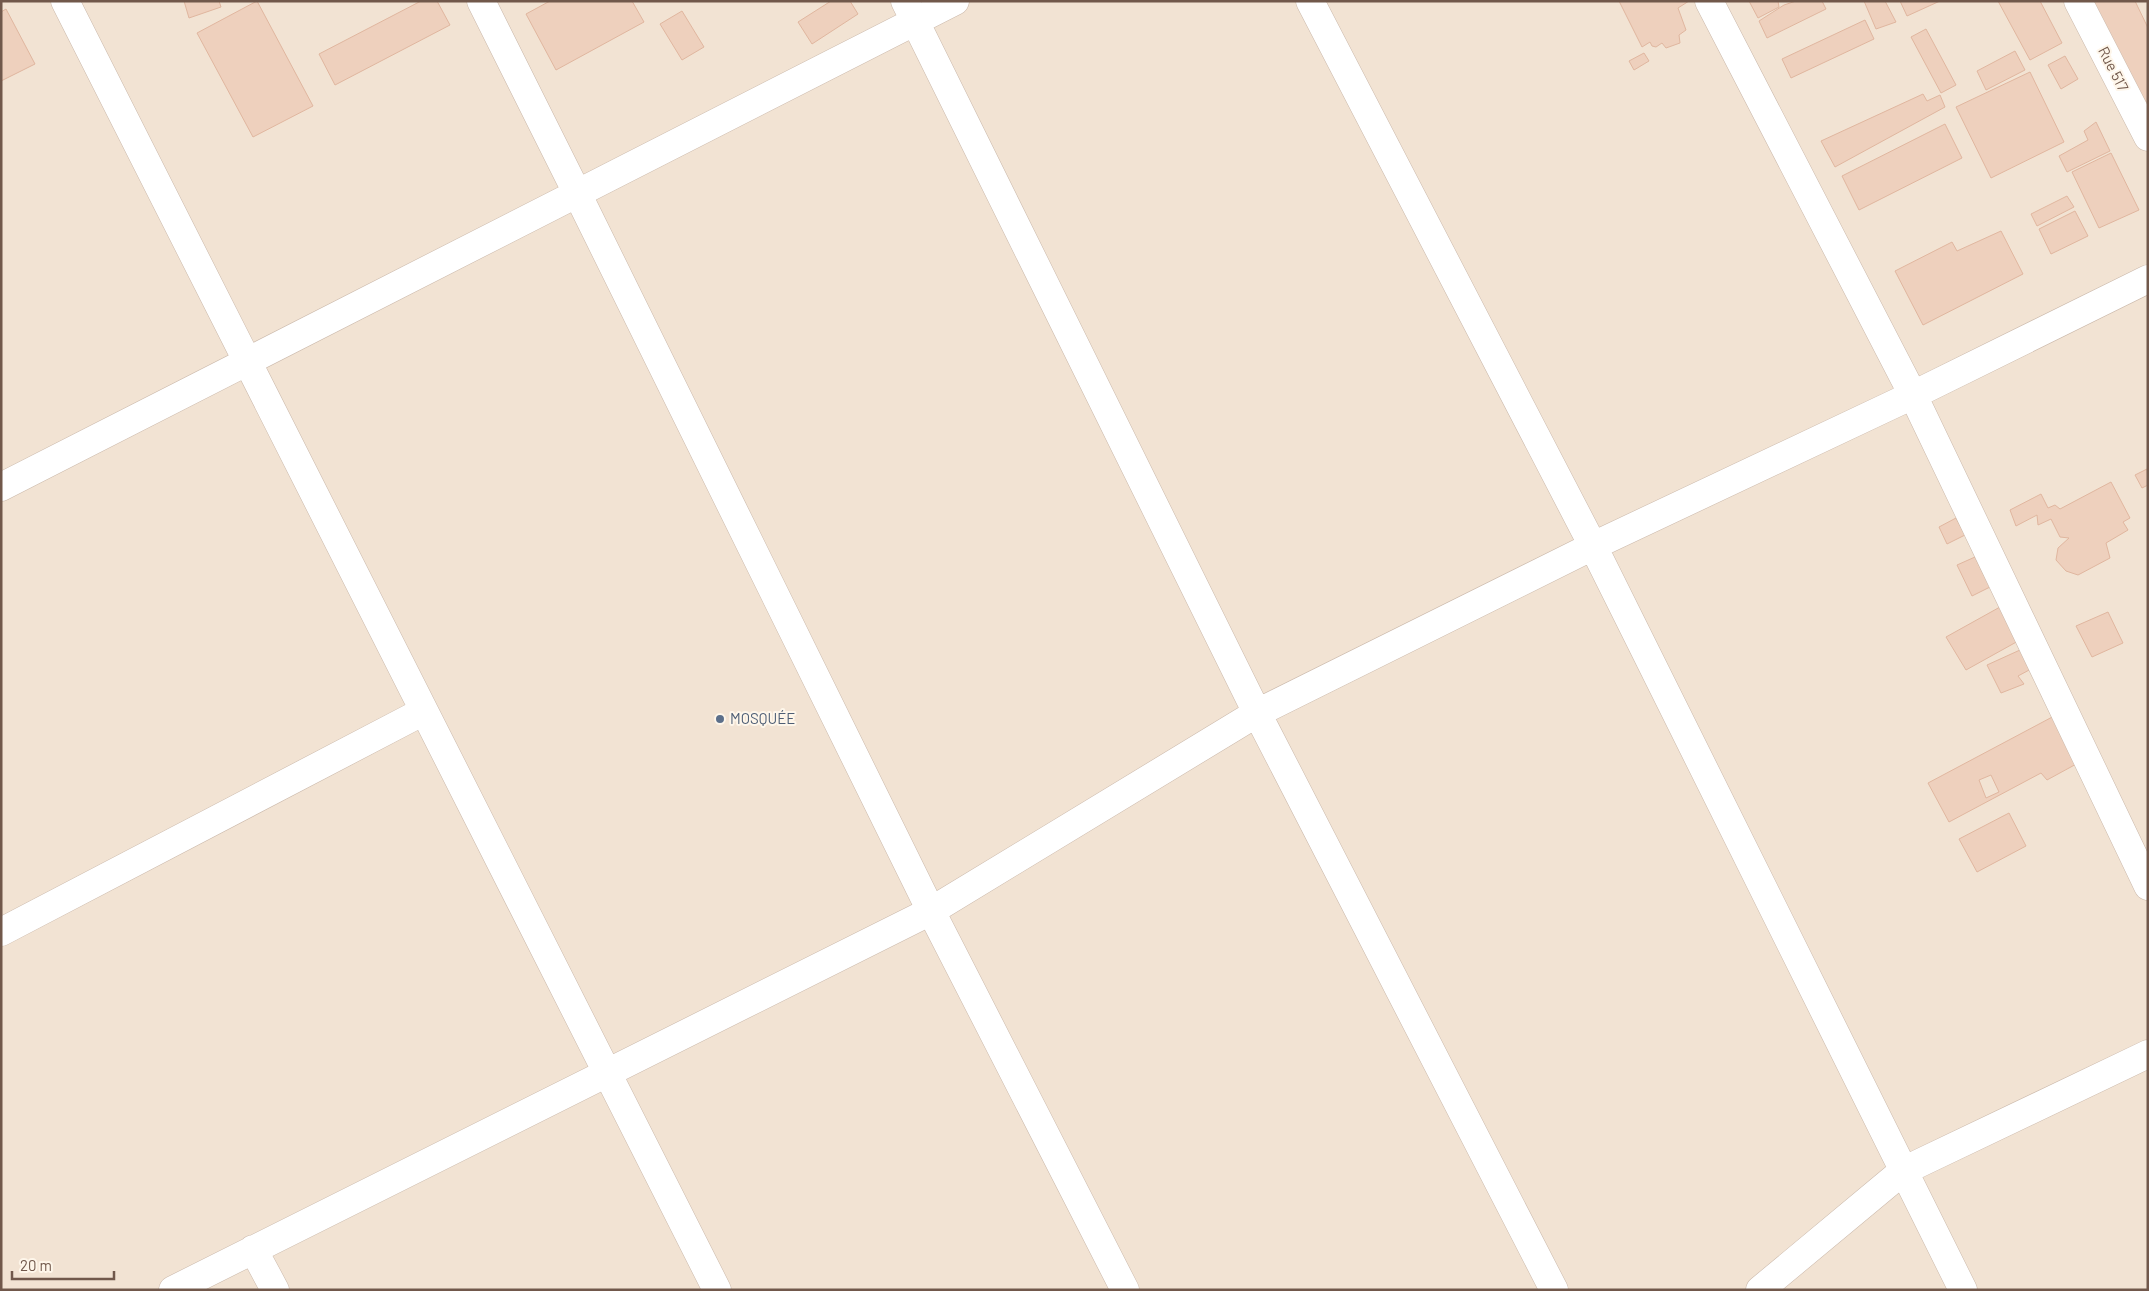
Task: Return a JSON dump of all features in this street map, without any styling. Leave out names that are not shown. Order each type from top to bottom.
[{"type":"street","points":[[65,1],[718,1290]]},
{"type":"street","points":[[481,1],[578,193],[931,911],[1125,1290]]},
{"type":"street","points":[[1,487],[578,193],[910,12],[956,1]]},
{"type":"street","points":[[1310,1],[1593,546],[1963,1290]]},
{"type":"street","points":[[1709,1],[1913,395],[2148,886]]},
{"type":"street","name":"Rue 517","points":[[2078,1],[2148,136]]},
{"type":"street","points":[[910,12],[1257,714],[1554,1290]]},
{"type":"street","points":[[173,1290],[931,911],[1257,714],[1593,546],[1913,395],[2148,279]]},
{"type":"street","points":[[1,932],[424,711]]},
{"type":"street","points":[[1760,1290],[1903,1171],[2148,1054]]},
{"type":"street","points":[[253,1250],[275,1290]]},
{"type":"shaded area","points":[[1,1],[2148,1],[2148,1290],[1,1290]]},
{"type":"building","points":[[184,1],[219,1],[221,7],[189,18]]},
{"type":"building","points":[[257,1],[313,106],[253,137],[197,33]]},
{"type":"building","points":[[421,1],[437,1],[450,25],[335,85],[319,54]]},
{"type":"building","points":[[550,1],[632,1],[644,22],[556,70],[526,14]]},
{"type":"building","points":[[831,1],[850,1],[858,14],[812,44],[798,22]]},
{"type":"building","points":[[1619,1],[1689,1],[1678,8],[1686,30],[1679,35],[1680,43],[1666,48],[1662,43],[1656,47],[1652,46],[1650,42],[1642,47]]},
{"type":"building","points":[[1749,1],[1778,1],[1779,7],[1758,18]]},
{"type":"building","points":[[1796,1],[1822,1],[1826,9],[1767,38],[1759,21],[1784,5]]},
{"type":"building","points":[[1864,1],[1885,1],[1896,22],[1876,29]]},
{"type":"building","points":[[1900,1],[1940,1],[1907,16]]},
{"type":"building","points":[[1998,1],[2040,1],[2062,43],[2030,60]]},
{"type":"building","points":[[2092,1],[2135,1],[2148,28],[2148,101],[2143,104]]},
{"type":"building","points":[[6,9],[35,64],[1,81],[1,12]]},
{"type":"building","points":[[682,11],[704,47],[682,60],[660,24]]},
{"type":"building","points":[[1865,20],[1874,39],[1791,78],[1782,59]]},
{"type":"building","points":[[1926,29],[1956,85],[1941,93],[1911,37]]},
{"type":"building","points":[[2015,51],[2025,70],[1986,90],[1977,71]]},
{"type":"building","points":[[1644,53],[1649,61],[1634,70],[1629,61]]},
{"type":"building","points":[[2065,56],[2078,79],[2061,89],[2048,65]]},
{"type":"building","points":[[2030,72],[2064,142],[1991,178],[1956,107]]},
{"type":"building","points":[[1923,94],[1927,101],[1940,95],[1945,107],[1835,167],[1821,141]]},
{"type":"building","points":[[2096,122],[2110,151],[2067,172],[2059,156],[2088,140],[2084,131]]},
{"type":"building","points":[[1945,124],[1962,158],[1859,210],[1842,176]]},
{"type":"building","points":[[2111,153],[2139,210],[2099,228],[2072,172]]},
{"type":"building","points":[[2067,196],[2074,207],[2037,226],[2031,214]]},
{"type":"building","points":[[2075,211],[2088,236],[2051,254],[2039,229]]},
{"type":"building","points":[[2001,231],[2023,274],[1923,325],[1895,271],[1952,242],[1957,251]]},
{"type":"building","points":[[2147,469],[2148,485],[2142,488],[2135,475]]},
{"type":"building","points":[[2111,482],[2130,518],[2123,522],[2128,530],[2106,543],[2110,558],[2078,575],[2066,571],[2056,560],[2058,548],[2069,538],[2060,537],[2051,519],[2038,525],[2037,515],[2016,526],[2010,510],[2041,494],[2048,508],[2055,505],[2060,509]]},
{"type":"building","points":[[1956,518],[1965,535],[1947,544],[1939,527]]},
{"type":"building","points":[[1975,557],[1990,587],[1972,596],[1957,565]]},
{"type":"building","points":[[2000,607],[2020,640],[1966,670],[1946,637]]},
{"type":"building","points":[[2108,612],[2123,643],[2092,657],[2076,626]]},
{"type":"building","points":[[2020,650],[2031,669],[2018,676],[2024,684],[2001,693],[1987,665]]},
{"type":"building","points":[[2056,715],[2080,762],[2047,780],[2041,773],[1949,822],[1928,783]],"holes":[[[1991,775],[1999,792],[1986,798],[1979,780]]]},
{"type":"building","points":[[2009,813],[2026,846],[1977,872],[1959,839]]},
{"type":"place","name":"MOSQUÉE","points":[[720,719]]}]
